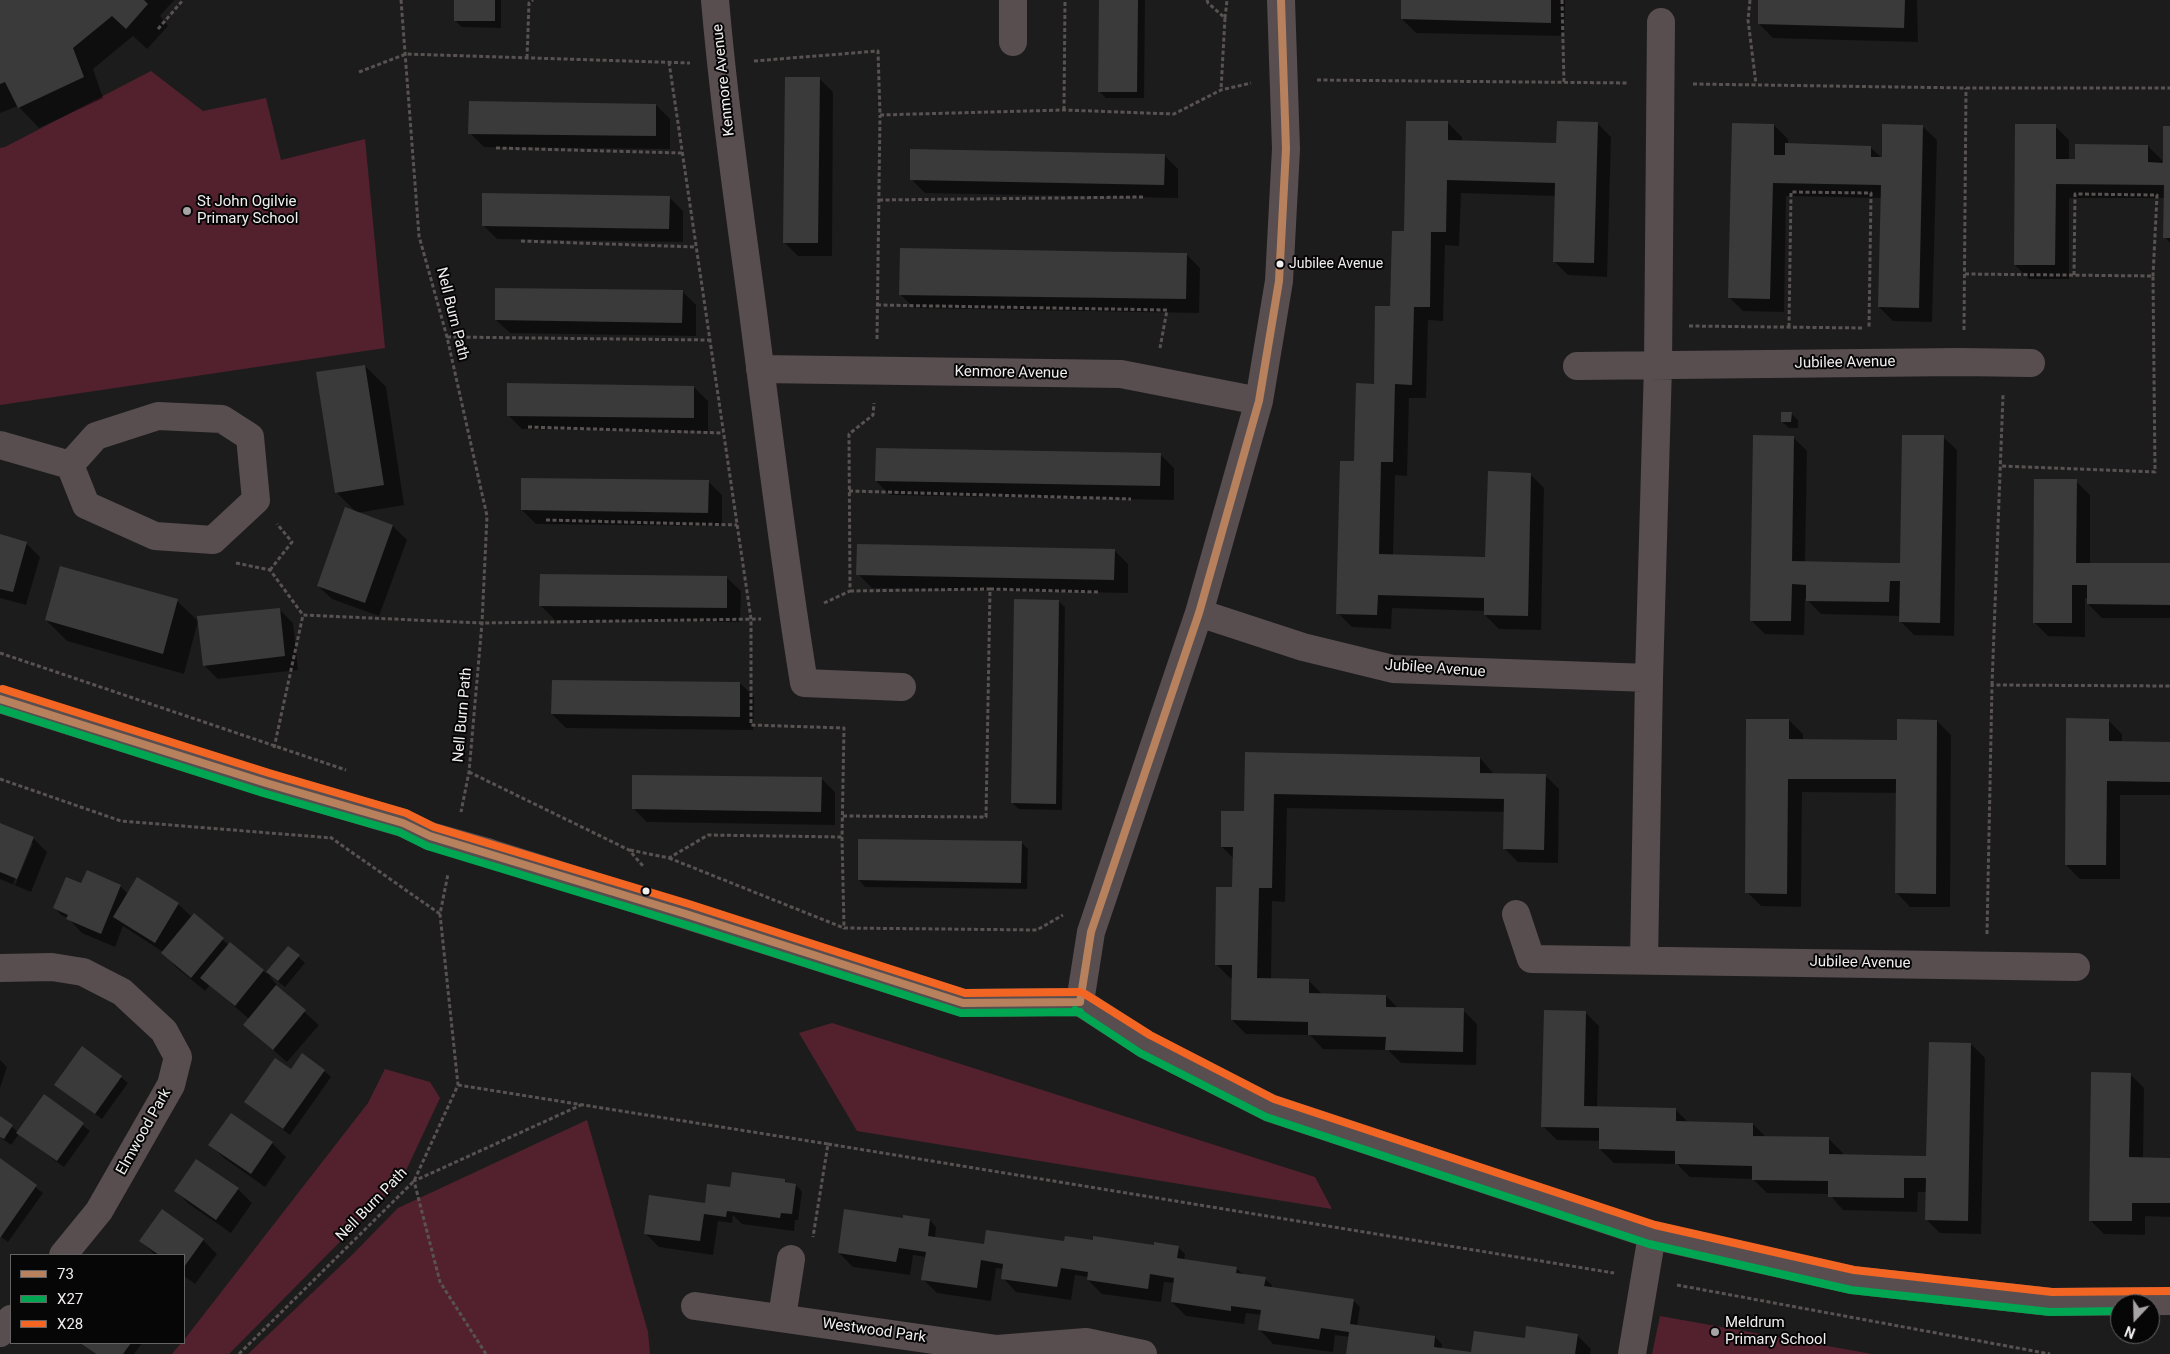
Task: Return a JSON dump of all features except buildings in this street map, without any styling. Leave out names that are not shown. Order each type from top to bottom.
[{"type":"street","name":"Kenmore Avenue","points":[[715,0],[721,64],[760,369],[804,683],[902,687]]},
{"type":"street","points":[[1013,0],[1013,42]]},
{"type":"street","points":[[1080,1002],[1091,932],[1100,900],[1199,613],[1259,400],[1279,281],[1286,149],[1281,0]]},
{"type":"street","points":[[1644,960],[1649,678],[1658,366],[1661,22]]},
{"type":"street","name":"Jubilee Avenue","points":[[1577,366],[2031,363]]},
{"type":"street","name":"Kenmore Avenue","points":[[760,369],[1121,374],[1259,400]]},
{"type":"street","points":[[158,416],[222,419],[250,437],[256,500],[212,540],[155,536],[86,505],[70,465],[96,436],[158,416]]},
{"type":"street","points":[[0,445],[70,465]]},
{"type":"street","name":"Jubilee Avenue","points":[[1199,613],[1303,647],[1393,669],[1649,678]]},
{"type":"street","points":[[0,699],[266,783],[403,823],[430,836],[487,852],[963,1003],[1080,1002],[1145,1044],[1270,1108],[1652,1234],[1852,1280],[2051,1302],[2170,1301]]},
{"type":"street","name":"Jubilee Avenue","points":[[1516,914],[1531,959],[2076,967]]},
{"type":"street","name":"Elmwood Park","points":[[0,968],[52,967],[83,972],[122,992],[164,1031],[178,1058],[171,1086],[99,1211],[64,1254]]},
{"type":"street","points":[[1632,1354],[1652,1234]]},
{"type":"street","points":[[782,1317],[791,1259]]},
{"type":"street","name":"Westwood Park","points":[[695,1306],[782,1317],[996,1351],[1086,1342],[1142,1354]]},
{"type":"street","points":[[0,1333],[10,1320]]},
{"type":"path","points":[[158,29],[183,0]]},
{"type":"path","name":"Nell Burn Path","points":[[401,0],[420,236],[447,337],[487,516],[482,624],[469,772],[460,816]]},
{"type":"path","points":[[527,58],[529,3],[533,0]]},
{"type":"path","points":[[1064,110],[1065,0]]},
{"type":"path","points":[[1207,0],[1225,18]]},
{"type":"path","points":[[1221,90],[1227,0]]},
{"type":"path","points":[[1562,0],[1564,82]]},
{"type":"path","points":[[1750,0],[1748,20],[1756,84]]},
{"type":"path","points":[[360,72],[406,54],[721,64],[878,51],[880,115],[1064,110],[1174,114],[1221,90],[1253,82]]},
{"type":"path","points":[[1317,80],[1966,88],[2170,88]]},
{"type":"path","points":[[1959,362],[1964,329],[1966,274],[1966,88]]},
{"type":"path","points":[[496,148],[682,153]]},
{"type":"path","points":[[1789,327],[1790,192],[1871,193],[1869,328]]},
{"type":"path","points":[[2000,466],[2155,472],[2154,276],[2157,195],[2075,194],[2074,275]]},
{"type":"path","points":[[878,200],[1143,196]]},
{"type":"path","points":[[522,241],[696,247]]},
{"type":"path","points":[[1966,274],[2154,276]]},
{"type":"path","points":[[877,305],[1167,310],[1154,381]]},
{"type":"path","points":[[1658,325],[1878,328]]},
{"type":"path","points":[[1954,329],[1964,329]]},
{"type":"path","points":[[447,337],[709,340]]},
{"type":"path","points":[[1986,965],[1992,685],[2004,362]]},
{"type":"path","points":[[528,427],[723,433]]},
{"type":"path","points":[[850,491],[1131,499]]},
{"type":"path","points":[[256,500],[292,542],[270,570]]},
{"type":"path","points":[[546,520],[737,525]]},
{"type":"path","points":[[212,540],[224,560],[270,570],[303,615],[266,783]]},
{"type":"path","points":[[843,816],[986,817],[990,589]]},
{"type":"path","points":[[850,591],[990,589],[1100,592]]},
{"type":"path","points":[[303,615],[482,624],[794,618]]},
{"type":"path","points":[[1992,685],[2170,686]]},
{"type":"path","points":[[469,772],[629,850],[670,858],[844,928]]},
{"type":"path","points":[[324,832],[440,914]]},
{"type":"path","points":[[670,858],[708,834],[842,838]]},
{"type":"path","points":[[629,850],[648,871]]},
{"type":"path","points":[[449,870],[440,914],[458,1085],[1646,1279],[2050,1354]]},
{"type":"path","name":"Nell Burn Path","points":[[239,1354],[414,1181],[458,1085]]},
{"type":"path","points":[[486,1354],[440,1282],[414,1181],[582,1104]]},
{"type":"path","points":[[791,1259],[811,1252],[828,1144]]},
{"type":"shaded area","name":"St John Ogilvie Primary School","points":[[151,71],[203,111],[266,98],[281,160],[365,139],[385,348],[0,405],[0,148]]},
{"type":"shaded area","points":[[832,1023],[1315,1177],[1332,1209],[857,1131],[799,1033]]},
{"type":"shaded area","points":[[385,1069],[430,1082],[440,1098],[402,1179],[229,1354],[172,1354],[180,1344],[185,1344],[185,1339],[368,1103]]},
{"type":"shaded area","points":[[587,1120],[648,1332],[650,1354],[248,1354],[353,1254],[398,1208]]},
{"type":"shaded area","name":"Meldrum Primary School","points":[[1660,1316],[1872,1354],[1652,1354]]},
{"type":"transit line","name":"73","points":[[1080,1002],[1091,932],[1199,613],[1259,401],[1279,281],[1286,149],[1281,0]]},
{"type":"transit line","name":"X28","points":[[3,689],[269,773],[406,813],[434,827],[689,904],[965,993],[1080,992]]},
{"type":"transit line","name":"73","points":[[0,699],[266,783],[403,823],[430,836],[686,914],[963,1003],[1080,1002]]},
{"type":"transit line","name":"X27","points":[[0,709],[263,793],[399,832],[427,846],[683,924],[961,1013],[1080,1012]]},
{"type":"transit line","name":"X28","points":[[1085,994],[1150,1035],[1274,1099],[1655,1225],[1854,1270],[2052,1292],[2170,1291]]},
{"type":"transit line","name":"X27","points":[[1075,1010],[1140,1053],[1266,1117],[1649,1244],[1851,1290],[2050,1312],[2110,1311]]},
{"type":"place","name":"St John Ogilvie Primary School","points":[[187,211]]},
{"type":"place","name":"Jubilee Avenue","points":[[1280,264]]},
{"type":"place","name":"Meldrum Primary School","points":[[1715,1332]]}]
